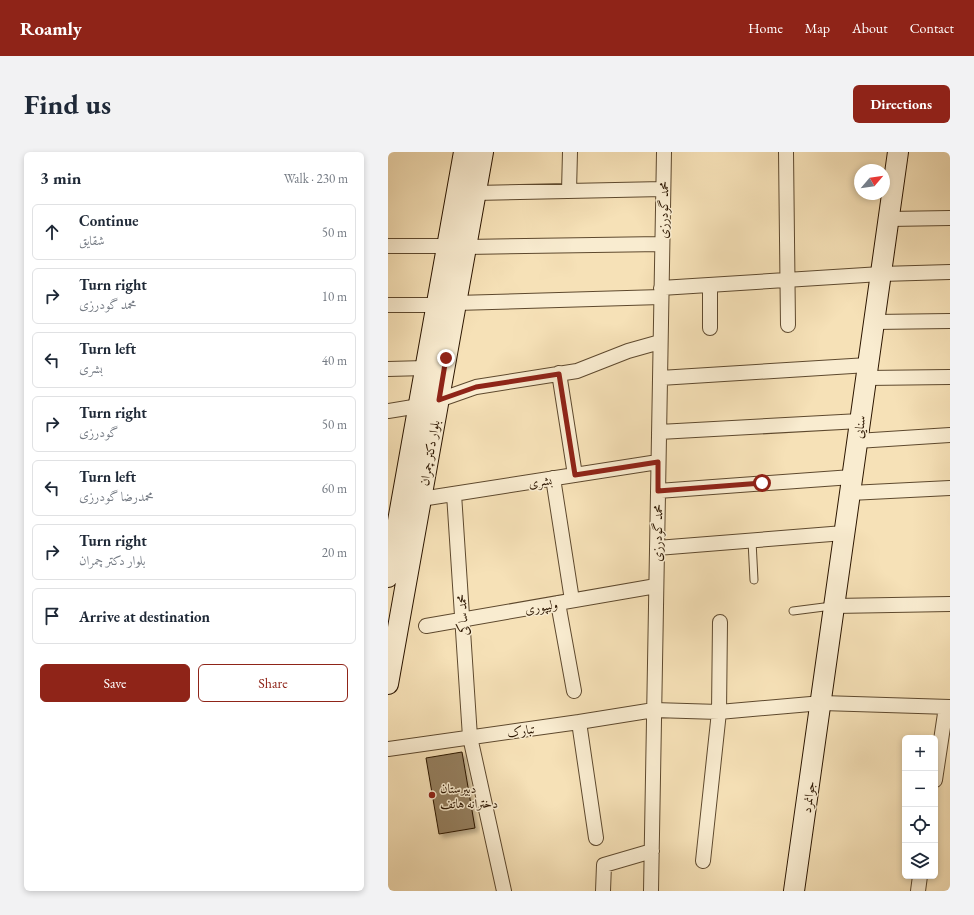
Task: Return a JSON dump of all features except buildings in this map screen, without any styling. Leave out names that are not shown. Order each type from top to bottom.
[{"type":"main road","name":"بلوار دکتر چمران","points":[[388,684],[439,400],[446,304],[456,246],[464,152]]},
{"type":"main road","name":"بلوار دکتر چمران","points":[[456,246],[475,193],[482,152]]},
{"type":"main road","name":"سنایی","points":[[822,703],[844,533],[898,152]]},
{"type":"main road","name":"بلوار دکتر چمران","points":[[388,577],[395,505],[419,406],[425,368],[446,304]]},
{"type":"main road","name":"جوانمرد","points":[[794,891],[822,703]]},
{"type":"street","points":[[568,191],[570,152]]},
{"type":"street","name":"محمد گودرزی","points":[[651,891],[664,152]]},
{"type":"street","points":[[786,152],[789,280],[788,325]]},
{"type":"street","points":[[475,193],[663,189]]},
{"type":"street","points":[[889,219],[950,218]]},
{"type":"street","points":[[388,246],[662,244]]},
{"type":"street","points":[[388,305],[446,304],[661,292],[710,285],[881,274],[950,272]]},
{"type":"street","points":[[710,285],[710,328]]},
{"type":"street","points":[[874,322],[950,321]]},
{"type":"street","points":[[439,400],[476,387],[577,371],[628,351],[660,342]]},
{"type":"street","points":[[388,369],[425,368]]},
{"type":"street","points":[[660,378],[867,371],[950,377]]},
{"type":"street","points":[[559,374],[575,475]]},
{"type":"street","points":[[388,411],[419,406]]},
{"type":"street","points":[[659,432],[860,421]]},
{"type":"street","points":[[857,441],[950,436]]},
{"type":"street","name":"بشری","points":[[421,499],[658,462]]},
{"type":"street","points":[[553,478],[574,691]]},
{"type":"street","points":[[658,491],[851,485],[950,488]]},
{"type":"street","name":"محمد ساکی","points":[[454,494],[470,737],[504,891]]},
{"type":"street","points":[[657,548],[844,533]]},
{"type":"street","name":"ولیپوری","points":[[426,626],[656,586]]},
{"type":"street","points":[[834,606],[950,604]]},
{"type":"street","points":[[703,861],[719,712],[720,622]]},
{"type":"street","name":"تبارک","points":[[388,749],[654,710],[719,712],[822,703],[948,707]]},
{"type":"street","points":[[937,771],[948,707]]},
{"type":"street","points":[[579,722],[596,838]]},
{"type":"street","points":[[603,891],[604,866],[652,851]]},
{"type":"street","points":[[918,891],[920,879]]},
{"type":"lane","points":[[752,541],[754,580]]},
{"type":"lane","points":[[793,611],[834,606]]},
{"type":"place","name":"دبیرستان دخترانه هاتف","points":[[432,795]]},
{"type":"route","points":[[446,358],[439,400],[476,387],[559,374],[575,475],[658,462],[658,491],[762,483]]}]
